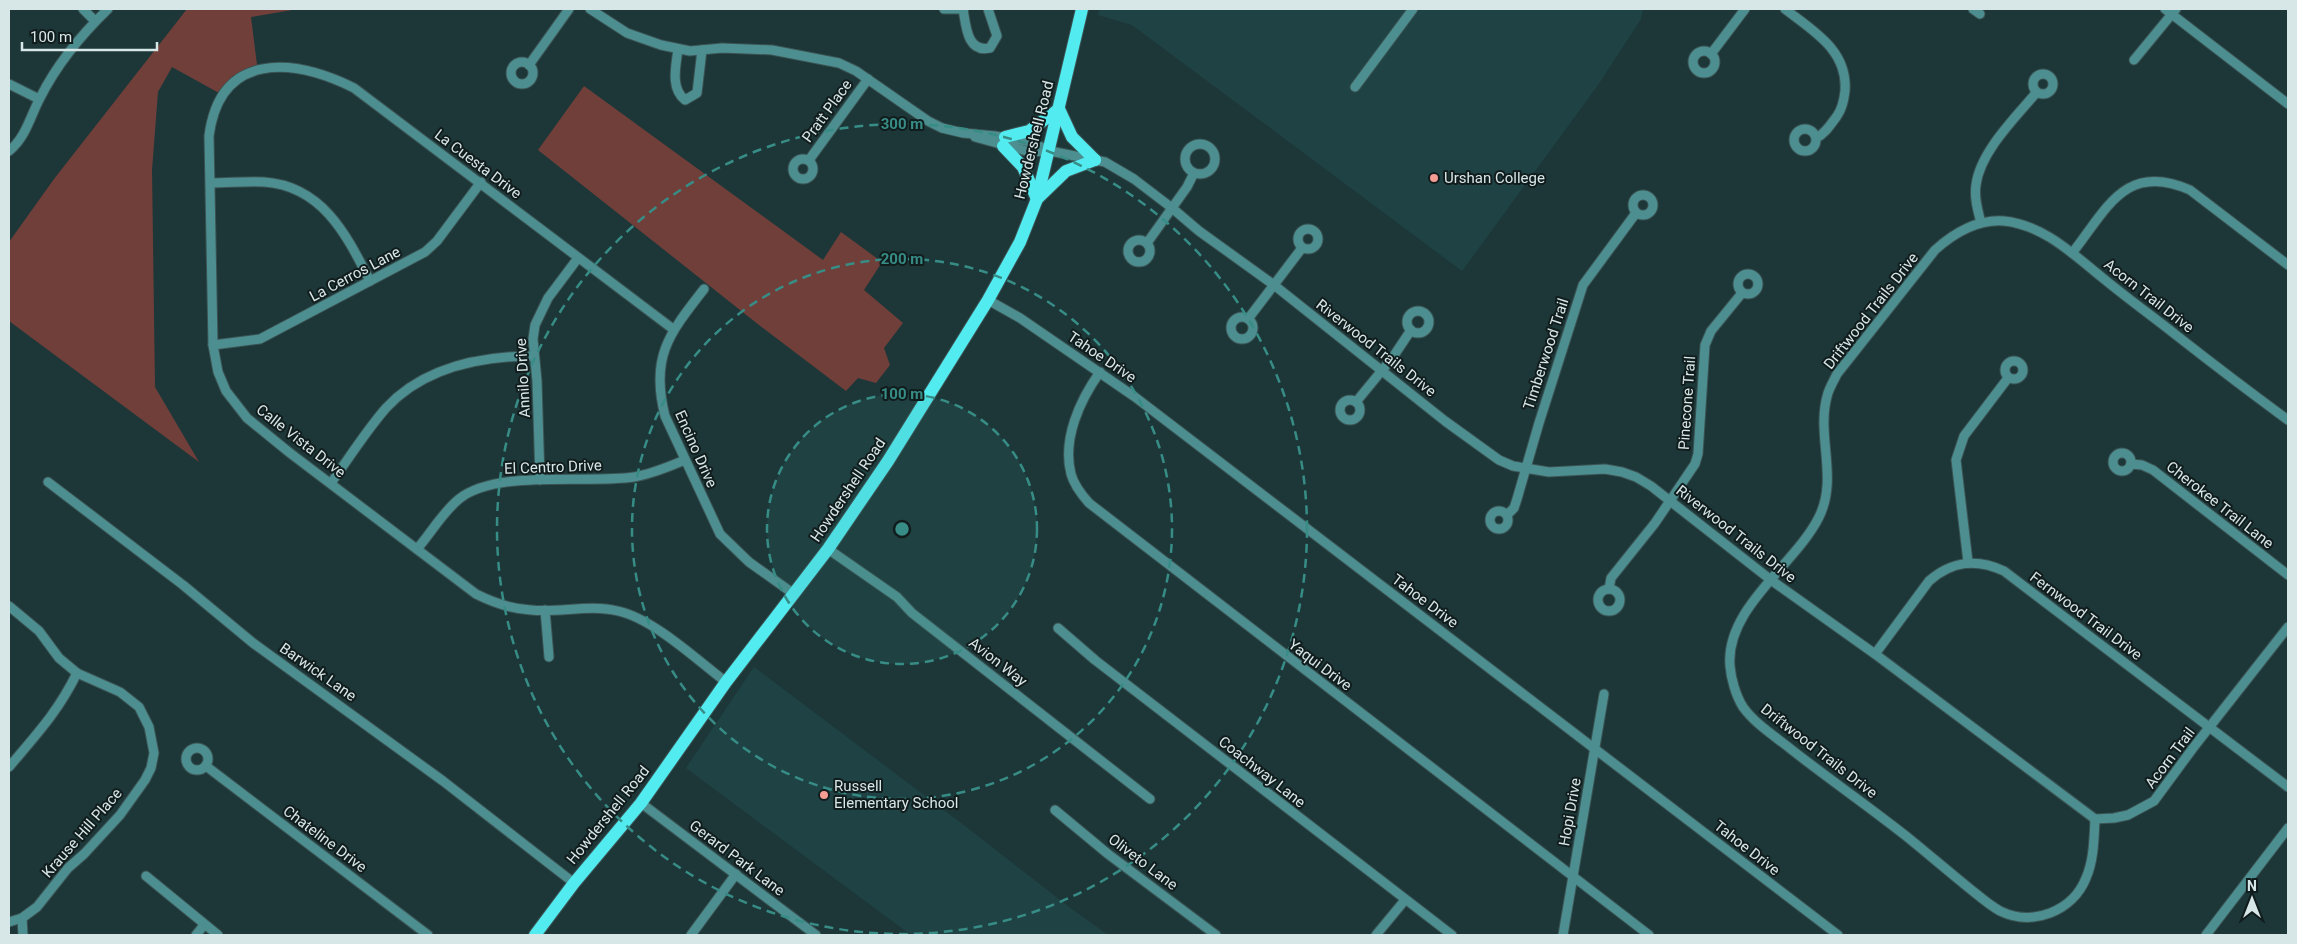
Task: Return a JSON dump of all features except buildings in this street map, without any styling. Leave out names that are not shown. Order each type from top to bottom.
[{"type":"main road","name":"Howdershell Road","points":[[535,935],[574,883],[641,803],[726,682],[828,549],[888,461],[988,300],[1020,242],[1037,200],[1082,9]]},
{"type":"main road","points":[[1059,109],[1072,137],[1095,160],[1066,171],[1037,200],[1024,167],[1004,142],[1030,131],[1059,109]]},
{"type":"street","points":[[83,9],[95,21]]},
{"type":"street","points":[[9,151],[27,129],[39,99],[71,50],[95,21],[108,9]]},
{"type":"street","points":[[529,65],[569,9]]},
{"type":"street","points":[[590,9],[627,33],[644,40],[678,49],[753,49],[797,54],[839,63],[868,79]]},
{"type":"street","points":[[944,9],[963,9],[972,44],[976,48],[983,50],[990,48],[997,36],[988,9]]},
{"type":"street","points":[[1355,87],[1413,9]]},
{"type":"street","points":[[1711,54],[1745,9]]},
{"type":"street","points":[[1785,9],[1824,39],[1836,52],[1843,66],[1846,82],[1840,112],[1821,136],[1816,138]]},
{"type":"street","points":[[2134,60],[2171,11],[2288,104]]},
{"type":"street","points":[[678,49],[676,91],[685,100],[697,93],[702,50]]},
{"type":"street","name":"La Cuesta Drive","points":[[248,74],[259,68],[282,66],[338,80],[372,100],[673,329]]},
{"type":"street","name":"Calle Vista Drive","points":[[248,74],[224,93],[216,106],[209,136],[213,345],[215,360],[226,391],[247,418],[290,453],[476,594],[487,600],[509,607],[545,610],[594,608],[619,611],[632,615],[664,634],[726,682]]},
{"type":"street","name":"Riverwood Trails Drive","points":[[868,79],[928,122],[963,133],[1004,142],[1030,152],[1050,151],[1105,162],[1134,179],[1239,261],[1274,285],[1498,460],[1526,469],[1549,472],[1605,470],[1622,472],[1636,477],[1670,501],[1771,580],[1875,654],[2095,818]]},
{"type":"street","name":"Pratt Place","points":[[809,160],[868,79]]},
{"type":"street","points":[[9,84],[39,99]]},
{"type":"street","points":[[1981,223],[1976,205],[1975,187],[1983,160],[2036,93]]},
{"type":"street","points":[[1147,243],[1194,173]]},
{"type":"street","points":[[2073,252],[2117,197],[2132,185],[2151,180],[2172,182],[2190,190],[2288,265]]},
{"type":"street","points":[[211,183],[266,182],[295,189],[334,218],[370,281]]},
{"type":"street","name":"La Cerros Lane","points":[[213,345],[260,339],[425,252],[437,241],[481,182]]},
{"type":"street","name":"Timberwood Trail","points":[[1507,515],[1514,508],[1583,285],[1636,213]]},
{"type":"street","name":"Acorn Trail Drive","points":[[1981,223],[2003,221],[2026,226],[2050,237],[2073,252],[2104,280],[2288,420]]},
{"type":"street","name":"Driftwood Trails Drive","points":[[1981,223],[1948,238],[1935,250],[1837,374],[1828,392],[1824,409],[1828,469],[1826,498],[1811,532],[1771,580],[1740,622],[1731,652],[1733,678],[1743,706],[1774,736],[1906,836],[1990,905],[2012,916],[2035,918],[2054,912],[2072,900],[2081,889],[2087,877],[2092,856],[2095,818]]},
{"type":"street","points":[[1248,319],[1302,248]]},
{"type":"street","name":"Annilo Drive","points":[[540,480],[533,339],[540,312],[578,258]]},
{"type":"street","name":"Encino Drive","points":[[704,289],[673,329],[662,354],[660,397],[685,460],[720,534],[749,562],[794,594]]},
{"type":"street","name":"Pinecone Trail","points":[[1609,589],[1611,578],[1670,501],[1695,464],[1698,454],[1705,345],[1712,331],[1742,293]]},
{"type":"street","name":"Tahoe Drive","points":[[988,300],[1020,318],[1135,397],[1838,935]]},
{"type":"street","points":[[1356,402],[1393,357],[1411,330]]},
{"type":"street","points":[[332,483],[387,407],[415,385],[431,375],[466,362],[509,356],[534,356]]},
{"type":"street","name":"Yaqui Drive","points":[[1100,372],[1079,407],[1069,453],[1071,474],[1078,490],[1089,503],[1649,935]]},
{"type":"street","points":[[1968,562],[1956,460],[1964,436],[2008,378]]},
{"type":"street","name":"El Centro Drive","points":[[417,549],[448,510],[459,499],[470,492],[509,481],[633,477],[663,470],[685,460]]},
{"type":"street","name":"Cherokee Trail Lane","points":[[2131,464],[2142,465],[2153,470],[2288,575]]},
{"type":"street","name":"Barwick Lane","points":[[48,482],[183,585],[253,643],[443,781],[574,883]]},
{"type":"street","name":"Avion Way","points":[[828,549],[897,597],[912,613],[1150,799]]},
{"type":"street","name":"Fernwood Trail Drive","points":[[1875,654],[1929,581],[1937,574],[1958,564],[1968,562],[1991,565],[2004,571],[2288,787]]},
{"type":"street","name":"Krause Hill Place","points":[[9,606],[39,631],[59,658],[77,673],[120,692],[139,707],[149,727],[154,753],[151,768],[145,780],[120,815],[84,854],[68,868],[37,907],[22,918],[9,922]]},
{"type":"street","points":[[545,610],[548,656]]},
{"type":"street","name":"Acorn Trail","points":[[2095,818],[2114,818],[2128,815],[2141,810],[2154,801],[2288,627]]},
{"type":"street","name":"Coachway Lane","points":[[1058,628],[1095,660],[1452,935]]},
{"type":"street","points":[[9,767],[42,731],[65,697],[77,673]]},
{"type":"street","name":"Hopi Drive","points":[[1564,935],[1604,694]]},
{"type":"street","name":"Chateline Drive","points":[[206,766],[428,935]]},
{"type":"street","name":"Gerard Park Lane","points":[[641,803],[816,935]]},
{"type":"street","name":"Oliveto Lane","points":[[1055,810],[1108,854],[1216,935]]},
{"type":"street","points":[[2206,935],[2288,828]]},
{"type":"street","points":[[691,935],[736,874]]},
{"type":"street","points":[[146,876],[218,935]]},
{"type":"street","points":[[1376,935],[1405,900]]},
{"type":"street","points":[[22,918],[22,935]]},
{"type":"street","points":[[196,935],[204,925]]},
{"type":"shaded area","points":[[187,9],[298,9],[251,17],[257,65],[233,76],[219,93],[172,67],[158,92],[152,170],[155,387],[199,462],[9,321],[9,242],[54,179]]},
{"type":"shaded area","name":"Urshan College","points":[[1100,9],[1643,9],[1641,19],[1598,85],[1462,271],[1132,25],[1098,15]]},
{"type":"shaded area","points":[[584,86],[823,260],[841,232],[882,262],[864,290],[903,323],[884,348],[890,365],[876,383],[858,378],[846,391],[759,325],[538,150]]},
{"type":"shaded area","name":"Russell Elementary School","points":[[754,667],[1108,935],[911,935],[686,768]]},
{"type":"place","name":"Urshan College","points":[[1434,178]]},
{"type":"place","name":"Russell Elementary School","points":[[824,795]]}]
